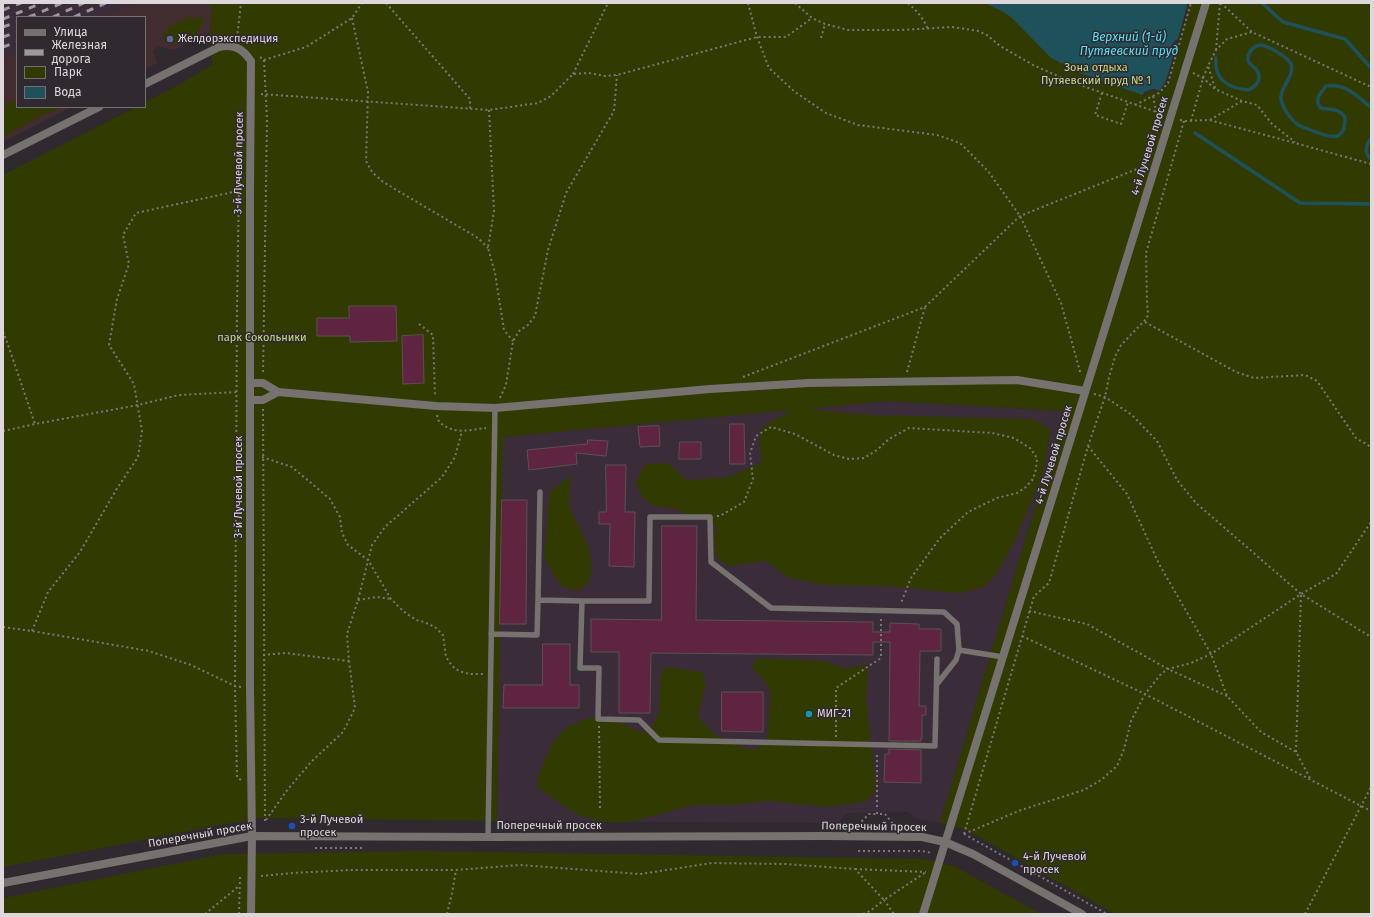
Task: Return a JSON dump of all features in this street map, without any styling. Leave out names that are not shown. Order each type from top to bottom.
[{"type":"street","name":"4-й Лучевой просек","points":[[923,914],[1206,3]]},
{"type":"street","points":[[146,83],[218,47],[228,45],[237,48],[245,52],[251,61]]},
{"type":"street","name":"3-й Лучевой просек","points":[[251,61],[251,914]]},
{"type":"street","points":[[3,155],[97,108]]},
{"type":"street","points":[[278,392],[263,400],[250,392],[263,383],[278,392],[436,406],[495,408],[710,389],[808,383],[1017,380],[1085,391]]},
{"type":"street","name":"Поперечный просек","points":[[3,883],[252,836],[922,837],[945,842],[973,854],[1082,914]]},
{"type":"lane","points":[[488,837],[495,408]]},
{"type":"lane","points":[[491,634],[537,635],[540,492]]},
{"type":"lane","points":[[538,600],[648,601],[650,517],[710,516],[711,562],[770,608],[944,612],[957,624],[959,650],[956,660],[936,684]]},
{"type":"lane","points":[[582,601],[580,668],[599,668],[598,719],[639,720],[659,740],[936,746],[937,659]]},
{"type":"lane","points":[[959,650],[1003,657]]},
{"type":"path","points":[[237,48],[241,3]]},
{"type":"path","points":[[251,61],[264,60],[306,47],[352,18],[362,3]]},
{"type":"path","points":[[386,3],[470,99],[470,109]]},
{"type":"path","points":[[251,94],[489,110],[538,103],[551,96],[573,74],[608,3]]},
{"type":"path","points":[[748,3],[757,37],[769,68],[795,92],[826,113],[858,125],[937,135],[960,143],[988,171],[1020,216],[1061,303],[1085,391],[1106,397],[1132,415],[1157,441],[1177,480],[1196,503],[1302,594],[1371,637]]},
{"type":"path","points":[[795,3],[812,18],[825,24],[848,30],[952,28],[978,31],[987,35],[1000,46],[1033,66],[1102,93],[1170,117]]},
{"type":"path","points":[[908,3],[925,21],[928,29]]},
{"type":"path","points":[[1136,105],[1163,90],[1168,83],[1191,3]]},
{"type":"path","points":[[1220,3],[1252,32],[1371,87]]},
{"type":"path","points":[[1216,50],[1220,3]]},
{"type":"path","points":[[352,18],[368,92],[366,161],[372,172],[383,182],[478,238],[488,248]]},
{"type":"path","points":[[573,74],[589,73],[605,76],[617,75],[757,37],[786,37],[812,18]]},
{"type":"path","points":[[821,38],[825,24]]},
{"type":"path","points":[[1191,121],[1203,78],[1216,50],[1227,39],[1252,32]]},
{"type":"path","points":[[258,56],[264,60]]},
{"type":"path","points":[[263,383],[266,94],[264,60]]},
{"type":"path","points":[[1208,66],[1215,89]]},
{"type":"path","points":[[1185,69],[1203,78],[1215,89],[1242,101],[1257,105],[1272,124],[1295,143]]},
{"type":"path","points":[[495,408],[506,385],[513,341],[520,330],[528,325],[535,316],[548,250],[566,193],[614,111],[617,75]]},
{"type":"path","points":[[1102,93],[1095,115],[1121,124],[1128,102]]},
{"type":"path","points":[[1153,96],[1156,112]]},
{"type":"path","points":[[1209,120],[1242,101]]},
{"type":"path","points":[[489,110],[494,211],[488,248],[495,273],[504,330],[513,341]]},
{"type":"path","points":[[964,834],[1029,611],[1034,596],[1049,583],[1088,446],[1106,397],[1115,357],[1121,345],[1145,322],[1148,314],[1146,254],[1184,121],[1209,120],[1371,164]]},
{"type":"path","points":[[240,130],[238,191],[234,686],[236,777],[244,783],[252,785]]},
{"type":"path","points":[[739,378],[925,307],[1020,216],[1156,161]]},
{"type":"path","points":[[32,631],[48,592],[80,552],[116,490],[138,458],[142,431],[134,384],[109,344],[118,299],[128,264],[123,235],[136,213],[238,191],[250,190]]},
{"type":"path","points":[[904,382],[925,307]]},
{"type":"path","points":[[1145,322],[1236,372],[1254,378],[1305,375],[1317,381],[1356,438],[1371,447]]},
{"type":"path","points":[[420,324],[432,335],[436,406],[439,422],[451,430],[462,431],[494,428]]},
{"type":"path","points":[[3,332],[35,424]]},
{"type":"path","points":[[3,431],[138,405],[179,395],[250,392]]},
{"type":"path","points":[[263,400],[262,457],[265,821],[288,789],[312,761],[343,732],[355,708],[347,634],[358,600],[372,545],[385,527],[442,476],[456,457],[462,431]]},
{"type":"path","points":[[710,516],[720,516],[744,502],[753,479],[750,453],[756,436],[771,427],[795,434],[834,455],[849,458],[864,458],[877,450],[889,439],[909,428],[992,433],[1014,438],[1030,448],[1037,458],[1033,479],[1026,487],[1017,493],[997,498],[968,512],[940,538],[911,578],[897,611]]},
{"type":"path","points":[[1088,446],[1127,494],[1160,564],[1211,654],[1227,696]]},
{"type":"path","points":[[262,457],[292,467],[330,499],[340,517],[342,533],[348,545],[368,560],[391,599],[403,611],[416,620],[436,627],[443,635],[446,657],[452,666],[459,671],[469,674],[490,673]]},
{"type":"path","points":[[964,834],[1021,810],[1084,790],[1101,780],[1116,766],[1124,749],[1131,721],[1145,694],[1161,674],[1168,669],[1191,663],[1211,654],[1302,594],[1336,574],[1371,522]]},
{"type":"path","points":[[1302,594],[1296,752],[1311,780]]},
{"type":"path","points":[[358,600],[377,597],[391,599]]},
{"type":"path","points":[[836,744],[836,688],[881,658],[882,611]]},
{"type":"path","points":[[1029,611],[1087,624],[1168,669],[1227,696],[1261,732],[1296,752]]},
{"type":"path","points":[[3,627],[149,652],[191,665],[234,686],[250,688]]},
{"type":"path","points":[[1022,636],[1145,694],[1371,811]]},
{"type":"path","points":[[263,655],[285,653],[349,662]]},
{"type":"path","points":[[598,719],[600,811]]},
{"type":"path","points":[[877,807],[878,745]]},
{"type":"path","points":[[1306,914],[1371,787]]},
{"type":"path","points":[[858,824],[869,814],[877,813],[885,814],[893,824]]},
{"type":"path","points":[[964,834],[1107,914]]},
{"type":"path","points":[[315,848],[365,848]]},
{"type":"path","points":[[858,851],[922,851],[941,855]]},
{"type":"path","points":[[239,914],[240,876],[266,876],[293,872],[350,870],[456,870],[520,865],[640,874],[712,863],[785,864],[927,872],[870,911],[863,914]]},
{"type":"path","points":[[855,869],[884,900],[894,914]]},
{"type":"path","points":[[447,914],[456,870]]},
{"type":"path","points":[[205,914],[239,886]]},
{"type":"shaded area","points":[[3,3],[135,3],[105,16],[16,16],[16,54],[3,60]]},
{"type":"shaded area","name":"Желдорэкспедиция","points":[[135,3],[212,3],[210,32],[174,50],[158,46],[153,51],[157,63],[146,68],[146,16],[105,16]]},
{"type":"shaded area","points":[[16,54],[16,108],[69,108],[3,142],[3,60]]},
{"type":"shaded area","points":[[888,401],[1064,411],[940,823],[917,819],[908,812],[847,813],[838,823],[497,821],[502,437]]},
{"type":"green space","name":"парк Сокольники","points":[[212,3],[1371,3],[1371,914],[1115,914],[967,830],[940,823],[1064,411],[888,401],[806,409],[870,415],[1033,419],[1051,430],[1043,473],[1014,543],[999,570],[984,587],[960,593],[887,586],[826,585],[789,578],[766,561],[728,566],[716,557],[714,539],[717,527],[707,519],[684,513],[674,508],[651,505],[643,498],[635,483],[646,464],[669,463],[686,480],[729,477],[762,462],[759,439],[762,427],[792,410],[503,437],[497,821],[258,818],[3,867],[3,175],[134,108],[146,108],[146,102],[177,86],[212,65],[210,32]]},
{"type":"green space","points":[[189,17],[204,18],[203,24],[195,35],[183,42],[176,43],[164,39],[163,34],[169,27]]},
{"type":"green space","points":[[16,100],[16,108],[61,108],[41,116],[3,137],[3,106]]},
{"type":"green space","points":[[571,476],[569,506],[589,548],[592,570],[588,582],[580,590],[563,587],[544,558],[550,491]]},
{"type":"green space","points":[[757,658],[825,661],[843,668],[868,665],[866,699],[876,784],[873,795],[864,802],[829,807],[769,801],[732,805],[694,805],[631,822],[603,822],[578,815],[538,788],[538,776],[553,742],[569,726],[591,717],[617,720],[637,731],[649,733],[659,713],[660,678],[665,667],[702,672],[706,683],[698,717],[714,734],[747,749],[759,748],[767,740],[771,694],[767,684],[752,668]]},
{"type":"green space","points":[[418,851],[923,859],[954,866],[1041,914],[3,914],[3,898],[223,854]]},
{"type":"water","name":"Верхний (1-й) Путяевский пруд","points":[[984,3],[1186,3],[1187,6],[1178,39],[1175,41],[1171,49],[1173,55],[1172,63],[1163,85],[1159,91],[1155,89],[1144,92],[1143,95],[1080,73],[1051,58],[1011,17]]},
{"type":"pier","points":[[1186,3],[1188,3],[1189,6],[1180,40],[1173,47],[1175,56],[1168,83],[1160,92],[1149,91],[1143,97],[1144,93],[1149,90],[1155,89],[1159,91],[1166,82],[1173,56],[1171,46],[1178,39],[1187,6]]},
{"type":"building","points":[[349,306],[396,306],[397,341],[350,342],[350,336],[317,336],[317,318],[349,318]]},
{"type":"building","points":[[423,335],[424,383],[403,384],[402,336]]},
{"type":"building","points":[[730,424],[744,424],[745,464],[730,464]]},
{"type":"building","points":[[659,426],[660,446],[640,447],[638,427]]},
{"type":"building","points":[[588,440],[608,441],[606,456],[576,453],[577,464],[529,470],[527,450],[587,444]]},
{"type":"building","points":[[680,442],[701,442],[701,459],[679,459]]},
{"type":"building","points":[[606,465],[626,465],[625,512],[635,512],[634,567],[609,566],[610,524],[599,524],[599,512],[606,512]]},
{"type":"building","points":[[502,500],[527,500],[526,624],[500,624]]},
{"type":"building","points":[[662,526],[697,526],[696,620],[873,622],[873,632],[890,632],[890,623],[919,624],[919,629],[941,629],[941,651],[920,651],[919,706],[926,706],[926,715],[922,715],[921,741],[889,741],[890,642],[873,642],[873,655],[651,653],[650,713],[619,713],[619,652],[591,652],[591,619],[661,620]]},
{"type":"building","points":[[543,644],[570,644],[570,685],[579,685],[579,708],[503,708],[504,685],[542,685]]},
{"type":"building","points":[[722,692],[763,692],[763,732],[722,731]]},
{"type":"building","points":[[889,749],[921,750],[921,783],[884,782],[885,754],[889,754]]},
{"type":"waterway","points":[[1262,3],[1283,22],[1345,39],[1371,68]]},
{"type":"waterway","points":[[1216,58],[1217,72],[1224,82],[1234,87],[1248,90],[1254,86],[1259,79],[1258,72],[1248,60],[1252,49],[1262,45],[1269,47],[1283,56],[1290,62],[1292,68],[1281,96],[1281,100],[1287,113],[1297,124],[1324,135],[1340,135],[1343,131],[1345,122],[1345,117],[1340,112],[1321,108],[1319,105],[1319,97],[1326,86],[1339,86],[1345,88],[1371,107]]},
{"type":"waterway","points":[[1195,133],[1300,203],[1371,204]]},
{"type":"waterway","points":[[1371,138],[1366,149],[1367,154],[1371,159]]},
{"type":"railway","points":[[3,10],[21,3]]},
{"type":"railway","points":[[3,19],[42,3]]},
{"type":"railway","points":[[31,16],[62,3]]},
{"type":"railway","points":[[55,16],[84,3]]},
{"type":"railway","points":[[76,16],[106,3]]},
{"type":"railway","points":[[3,27],[16,22]]},
{"type":"railway","points":[[3,37],[16,32]]},
{"type":"railway","points":[[3,47],[16,42]]},
{"type":"place","name":"Желдорэкспедиция","points":[[170,39]]},
{"type":"place","name":"МИГ-21","points":[[809,714]]},
{"type":"place","name":"3-й Лучевой просек","points":[[292,826]]},
{"type":"place","name":"4-й Лучевой просек","points":[[1015,863]]},
{"type":"park label","name":"Зона отдыха Путяевский пруд № 1","points":[[1096,74]]}]
